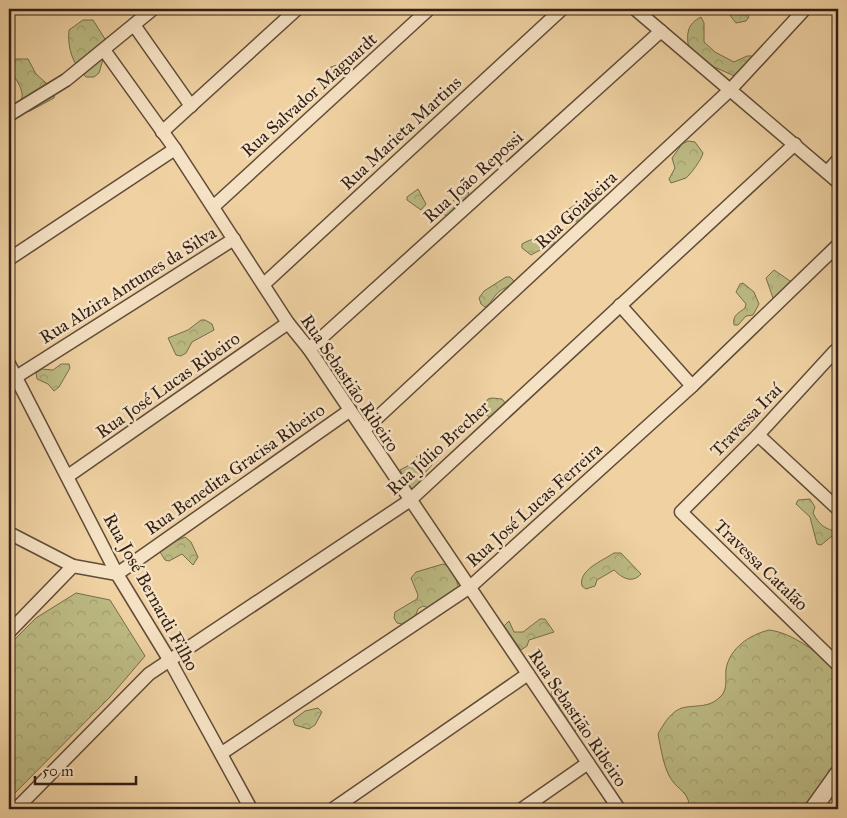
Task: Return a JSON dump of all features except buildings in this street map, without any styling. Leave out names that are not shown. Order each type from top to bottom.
[{"type":"street","points":[[9,115],[66,80],[153,9]]},
{"type":"street","points":[[162,132],[298,9]]},
{"type":"street","name":"Rua Salvador Maguardt","points":[[213,207],[429,9]]},
{"type":"street","name":"Rua Marieta Martins","points":[[264,284],[562,9]]},
{"type":"street","points":[[636,9],[838,182]]},
{"type":"street","name":"Rua Goiabeira","points":[[364,430],[730,90],[805,9]]},
{"type":"street","points":[[134,25],[191,106]]},
{"type":"street","name":"Rua João Repossi","points":[[309,350],[661,32]]},
{"type":"street","name":"Rua Sebastião Ribeiro","points":[[104,50],[175,149],[288,323],[364,430],[409,501],[470,587],[619,809]]},
{"type":"street","name":"Rua Júlio Brecher","points":[[16,809],[149,674],[409,501],[794,144]]},
{"type":"street","points":[[9,259],[175,149]]},
{"type":"street","points":[[827,172],[838,160]]},
{"type":"street","name":"Rua Alzira Antunes da Silva","points":[[12,377],[234,239]]},
{"type":"street","name":"Rua José Lucas Ferreira","points":[[222,753],[470,587],[692,386],[838,245]]},
{"type":"street","points":[[620,305],[692,386]]},
{"type":"street","name":"Rua José Lucas Ribeiro","points":[[68,476],[288,323]]},
{"type":"street","name":"Travessa Iraí","points":[[681,512],[837,353]]},
{"type":"street","name":"Rua José Bernardi Filho","points":[[9,364],[12,377],[68,476],[117,574],[170,661],[251,809]]},
{"type":"street","name":"Rua Benedita Gracisa Ribeiro","points":[[117,574],[349,411]]},
{"type":"street","points":[[758,435],[838,510]]},
{"type":"street","name":"Travessa Catalão","points":[[681,512],[838,665]]},
{"type":"street","points":[[9,533],[73,566],[117,574]]},
{"type":"street","points":[[9,632],[73,566]]},
{"type":"street","points":[[333,809],[528,674]]},
{"type":"street","points":[[522,809],[588,764]]},
{"type":"street","points":[[813,809],[838,774]]},
{"type":"green space","points":[[718,9],[744,9],[749,17],[746,21],[736,23],[729,14],[719,12]]},
{"type":"green space","points":[[701,17],[704,23],[704,42],[715,52],[734,62],[747,56],[753,56],[739,78],[712,66],[689,49],[690,26]]},
{"type":"green space","points":[[83,20],[93,20],[105,39],[107,46],[99,73],[94,77],[86,77],[81,72],[74,62],[70,50],[69,30]]},
{"type":"green space","points":[[9,53],[14,59],[28,59],[36,74],[55,91],[54,98],[30,111],[21,112],[17,104],[22,99],[22,94],[18,82],[9,71]]},
{"type":"green space","points":[[349,55],[355,56],[358,60],[351,67],[341,73],[326,75],[325,69],[340,64]]},
{"type":"green space","points":[[688,141],[695,142],[703,153],[702,156],[696,167],[686,178],[671,183],[669,179],[675,168],[672,158],[682,144]]},
{"type":"green space","points":[[418,189],[426,204],[421,210],[407,200],[407,197]]},
{"type":"green space","points":[[593,189],[599,200],[581,220],[574,222],[565,218],[564,212],[578,203]]},
{"type":"green space","points":[[463,190],[468,190],[469,195],[459,204],[452,215],[446,216],[441,212],[442,208],[451,203]]},
{"type":"green space","points":[[551,232],[555,234],[554,244],[531,255],[522,248],[522,244]]},
{"type":"green space","points":[[774,270],[793,283],[779,299],[773,298],[766,278]]},
{"type":"green space","points":[[506,277],[510,277],[514,281],[511,285],[498,293],[485,307],[481,304],[479,298],[484,291]]},
{"type":"green space","points":[[743,283],[754,292],[759,304],[753,315],[746,316],[738,325],[734,325],[735,317],[745,308],[746,304],[736,292],[740,284]]},
{"type":"green space","points":[[201,320],[212,324],[214,330],[192,342],[186,353],[181,356],[176,355],[168,338],[188,330]]},
{"type":"green space","points":[[61,364],[69,364],[70,368],[59,387],[54,391],[48,384],[37,379],[36,373],[42,369],[53,370]]},
{"type":"green space","points":[[488,399],[502,399],[506,404],[493,419],[483,413],[483,408]]},
{"type":"green space","points":[[423,455],[431,459],[432,465],[423,475],[423,482],[414,491],[408,485],[400,470],[413,463],[417,456]]},
{"type":"green space","points":[[810,499],[815,507],[813,513],[815,517],[823,526],[838,532],[838,541],[832,536],[821,545],[817,544],[810,517],[796,504],[798,500]]},
{"type":"green space","points":[[185,537],[191,542],[198,557],[193,565],[182,554],[169,561],[165,560],[160,552],[169,544]]},
{"type":"green space","points":[[614,553],[621,553],[641,574],[634,579],[627,579],[614,570],[597,580],[595,586],[586,589],[582,586],[582,580],[587,571]]},
{"type":"green space","points":[[443,564],[453,568],[458,586],[452,597],[432,609],[423,606],[418,609],[415,617],[402,624],[397,623],[394,618],[395,612],[417,599],[418,595],[411,578],[416,572]]},
{"type":"green space","points":[[76,593],[110,600],[145,656],[110,697],[9,799],[9,645],[36,618]]},
{"type":"green space","points":[[540,619],[545,619],[554,632],[529,640],[527,646],[521,650],[504,626],[509,621],[514,632],[523,632]]},
{"type":"green space","points":[[769,630],[788,635],[797,640],[838,669],[838,752],[832,768],[802,809],[689,809],[687,797],[674,783],[668,773],[663,760],[658,734],[666,721],[677,710],[706,705],[718,699],[725,689],[726,669],[736,649],[754,635]]},
{"type":"green space","points":[[553,688],[560,691],[565,702],[579,716],[575,733],[551,694]]},
{"type":"green space","points":[[318,708],[322,712],[315,725],[309,729],[295,725],[293,720],[305,711]]}]
